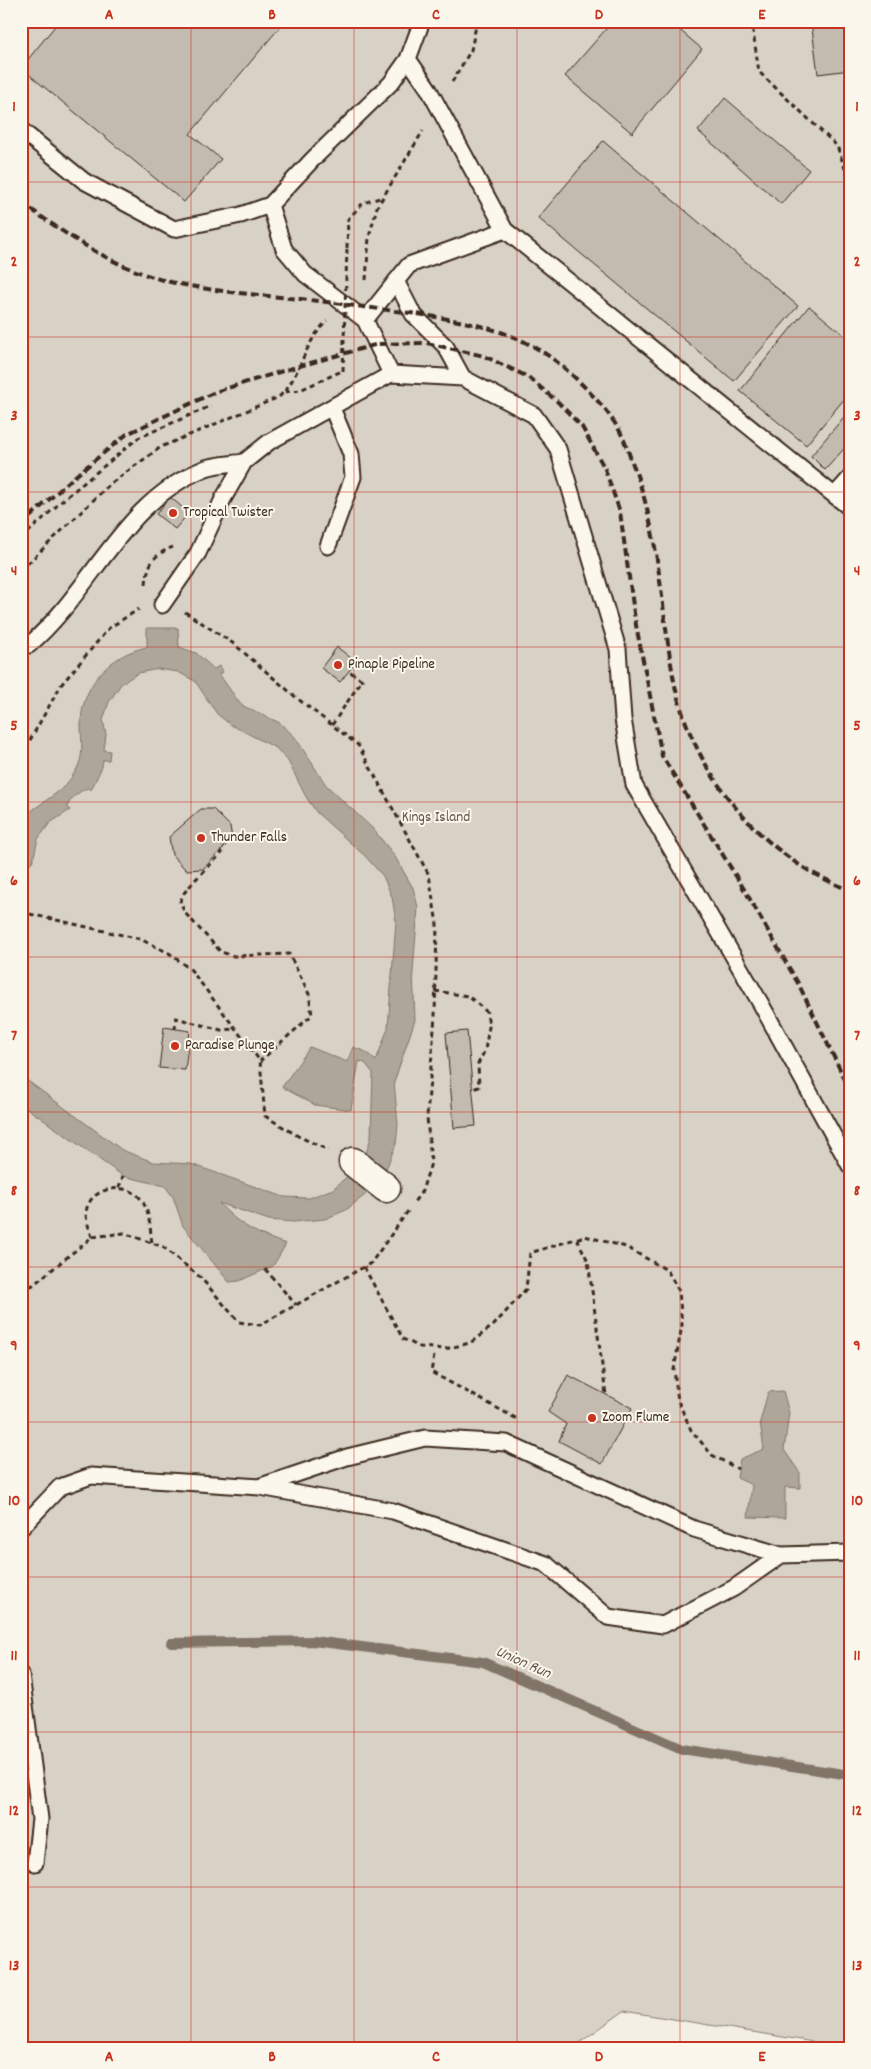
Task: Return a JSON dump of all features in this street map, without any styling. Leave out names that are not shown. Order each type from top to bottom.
[{"type":"street","points":[[353,1162],[386,1188]]},
{"type":"lane","points":[[21,130],[84,182],[174,229],[241,215],[270,205],[313,159],[392,83],[408,59],[422,21]]},
{"type":"lane","points":[[408,59],[505,230],[850,508]]},
{"type":"lane","points":[[270,205],[284,249],[305,274],[366,320],[391,374]]},
{"type":"lane","points":[[366,320],[409,265],[505,230]]},
{"type":"lane","points":[[396,281],[413,314],[446,347],[463,378]]},
{"type":"lane","points":[[162,605],[198,553],[244,462],[269,442],[391,374],[463,378],[534,415],[558,449],[618,649],[623,718],[634,785],[756,995],[850,1166]]},
{"type":"lane","points":[[328,546],[353,477],[351,454],[332,408]]},
{"type":"lane","points":[[29,646],[74,596],[117,537],[147,504],[182,479],[208,467],[244,462]]},
{"type":"lane","points":[[835,495],[850,478]]},
{"type":"lane","points":[[260,1487],[348,1458],[425,1438],[506,1443],[694,1529],[781,1554],[850,1554]]},
{"type":"lane","points":[[21,1528],[60,1487],[91,1476],[260,1487],[393,1511],[546,1564],[608,1617],[663,1625],[734,1588],[781,1554]]},
{"type":"lane","points":[[21,1675],[40,1818],[35,1863]]},
{"type":"path","points":[[364,288],[369,238],[377,207],[471,50],[478,21]]},
{"type":"path","points":[[749,21],[752,26],[759,72],[837,146],[850,183]]},
{"type":"path","points":[[284,392],[300,390],[343,371],[348,219],[363,202],[383,196]]},
{"type":"path","points":[[21,570],[110,484],[161,447],[271,402],[284,392],[289,386],[306,346],[317,331],[331,318]]},
{"type":"path","points":[[21,539],[63,500],[138,438],[211,406]]},
{"type":"path","points":[[21,756],[61,685],[109,628],[145,605],[176,605],[234,644],[358,745],[429,875],[437,924],[427,1117],[432,1163],[422,1191],[372,1263],[260,1325],[239,1322],[201,1278],[163,1247],[124,1234],[92,1237],[33,1285],[21,1290]]},
{"type":"path","points":[[332,725],[362,680],[349,671]]},
{"type":"path","points":[[220,851],[222,853],[184,893],[180,902],[185,913],[221,952],[234,956],[289,954],[309,994],[312,1015],[260,1061]]},
{"type":"path","points":[[21,912],[140,939],[169,953],[191,970],[260,1061],[266,1116],[298,1136],[353,1162]]},
{"type":"path","points":[[435,991],[468,996],[487,1012],[489,1027],[485,1050],[478,1064],[478,1087],[472,1089]]},
{"type":"path","points":[[174,1029],[176,1018],[221,1030],[234,1029]]},
{"type":"path","points":[[119,1188],[123,1176]]},
{"type":"path","points":[[92,1237],[86,1214],[93,1196],[101,1191],[119,1188],[140,1197],[148,1212],[152,1243]]},
{"type":"path","points":[[364,1267],[403,1339],[420,1347],[446,1349],[470,1343],[494,1325],[526,1288],[530,1253],[585,1236],[626,1247],[667,1270],[679,1291],[682,1325],[674,1370],[678,1401],[691,1430],[712,1454],[738,1469]]},
{"type":"path","points":[[577,1239],[588,1261],[606,1395]]},
{"type":"path","points":[[265,1269],[296,1305]]},
{"type":"path","points":[[434,1356],[431,1372],[522,1422]]},
{"type":"green space","name":"Kings Island","points":[[21,21],[850,21],[850,2048],[624,2011],[572,2048],[21,2048]]},
{"type":"shaded area","points":[[147,628],[178,628],[179,647],[196,653],[214,669],[219,666],[223,672],[219,674],[241,705],[280,723],[295,737],[326,785],[373,829],[394,855],[413,888],[418,907],[413,971],[415,1020],[394,1082],[398,1125],[396,1144],[384,1174],[365,1195],[346,1210],[325,1219],[293,1222],[269,1220],[219,1203],[241,1223],[267,1237],[286,1244],[273,1266],[239,1281],[229,1282],[183,1226],[173,1197],[165,1186],[123,1176],[21,1104],[21,1076],[122,1150],[153,1162],[191,1164],[284,1197],[309,1198],[333,1189],[351,1173],[366,1154],[371,1137],[373,1073],[365,1063],[359,1061],[351,1110],[315,1105],[282,1087],[310,1047],[347,1062],[353,1047],[366,1052],[376,1061],[388,1028],[396,921],[392,897],[383,876],[365,856],[317,813],[306,797],[288,761],[276,748],[231,725],[217,714],[195,681],[178,672],[158,669],[138,673],[121,684],[109,702],[103,720],[106,734],[104,750],[110,751],[109,760],[103,760],[102,767],[91,790],[88,788],[78,793],[68,804],[67,807],[70,810],[50,823],[38,839],[33,860],[21,874],[21,815],[23,812],[26,815],[53,796],[70,779],[80,760],[82,749],[82,710],[92,685],[110,664],[134,651],[147,647]]},
{"type":"shaded area","points":[[783,1391],[789,1413],[784,1450],[800,1473],[800,1488],[785,1487],[785,1518],[748,1517],[752,1485],[737,1478],[740,1459],[764,1449],[760,1422],[768,1392]]},
{"type":"building","points":[[59,21],[285,21],[190,134],[221,159],[184,202],[21,68]]},
{"type":"building","points":[[613,21],[669,21],[702,49],[632,133],[565,76]]},
{"type":"building","points":[[811,21],[850,21],[850,70],[818,74]]},
{"type":"building","points":[[725,98],[809,170],[781,204],[698,131]]},
{"type":"building","points":[[603,141],[798,306],[734,381],[538,218]]},
{"type":"building","points":[[809,306],[850,340],[850,392],[806,445],[740,391]]},
{"type":"building","points":[[848,412],[850,442],[825,470],[811,456]]},
{"type":"building","name":"Tropical Twister","points":[[170,497],[189,513],[175,529],[156,514]]},
{"type":"building","name":"Pinaple Pipeline","points":[[337,647],[356,662],[340,682],[321,668]]},
{"type":"building","name":"Thunder Falls","points":[[201,809],[213,809],[230,826],[232,839],[203,869],[186,870],[172,855],[169,837]]},
{"type":"building","name":"Paradise Plunge","points":[[164,1027],[190,1031],[185,1070],[159,1068]]},
{"type":"building","points":[[467,1031],[476,1126],[454,1128],[446,1033]]},
{"type":"building","name":"Zoom Flume","points":[[568,1375],[632,1408],[602,1464],[559,1441],[566,1424],[548,1412]]},
{"type":"building","points":[[21,1777],[25,1821],[21,1821]]},
{"type":"waterway","name":"Union Run","points":[[171,1643],[313,1641],[483,1662],[682,1749],[850,1775]]},
{"type":"railway","points":[[21,202],[57,228],[94,251],[133,270],[154,277],[206,289],[301,299],[464,322],[503,333],[522,341],[540,350],[557,362],[598,401],[618,428],[642,489],[659,571],[674,681],[681,709],[691,736],[704,762],[737,809],[778,849],[807,870],[850,891]]},
{"type":"railway","points":[[21,525],[74,477],[127,434],[215,392],[289,369],[378,344],[426,343],[484,356],[528,377],[558,402],[582,427],[605,469],[620,512],[635,620],[662,756],[747,894],[799,985],[850,1090]]},
{"type":"place","name":"Tropical Twister","points":[[173,513]]},
{"type":"place","name":"Pinaple Pipeline","points":[[338,665]]},
{"type":"place","name":"Thunder Falls","points":[[201,838]]},
{"type":"place","name":"Paradise Plunge","points":[[175,1046]]},
{"type":"place","name":"Zoom Flume","points":[[592,1418]]}]
